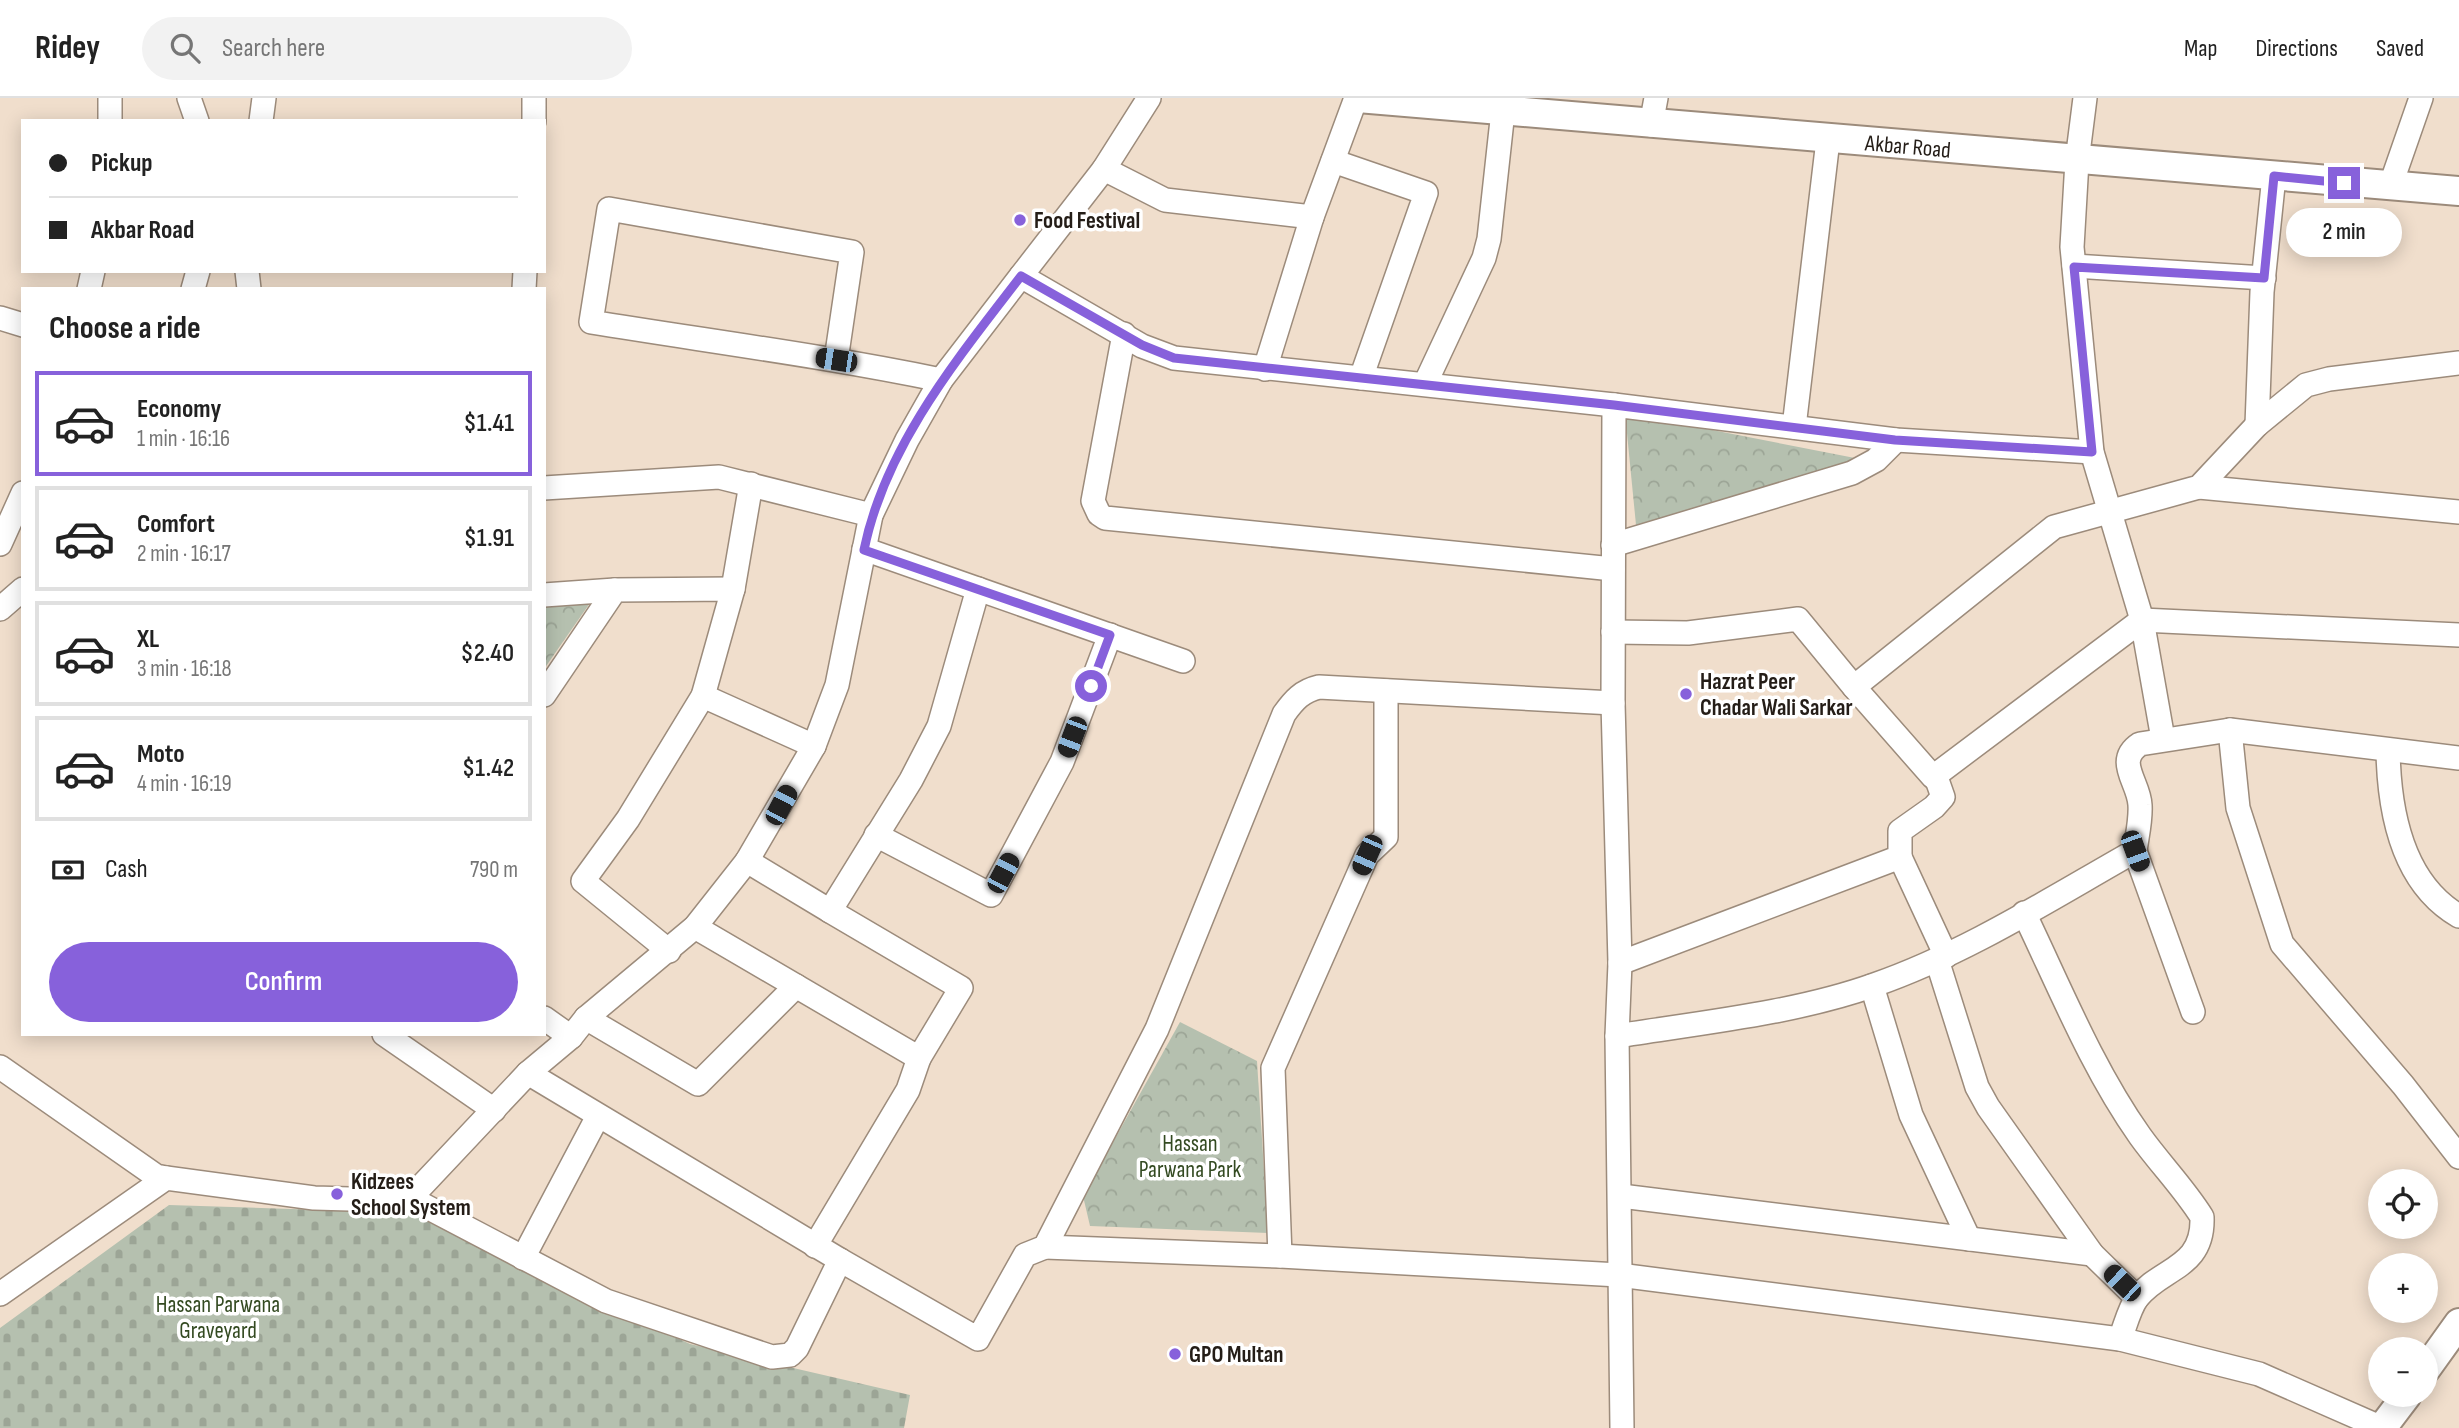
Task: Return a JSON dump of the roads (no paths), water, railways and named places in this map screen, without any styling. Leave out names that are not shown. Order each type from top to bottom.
[{"type":"main road","name":"Akbar Road","points":[[1363,98],[1653,111],[1828,139],[2459,191]]},
{"type":"main road","points":[[2438,1352],[2459,1323]]},
{"type":"main road","points":[[2382,1428],[2397,1407]]},
{"type":"street","points":[[110,98],[110,119]]},
{"type":"street","points":[[189,98],[196,119]]},
{"type":"street","points":[[261,119],[264,98]]},
{"type":"street","points":[[534,98],[534,119]]},
{"type":"street","points":[[0,1067],[156,1176],[314,1198],[386,1200],[408,1197],[419,1191],[528,1073],[570,1037],[586,1018],[695,927],[747,862],[814,746],[837,685],[871,515],[942,380],[1104,169],[1149,98]]},
{"type":"street","points":[[1265,369],[1312,217],[1333,161],[1363,98]]},
{"type":"street","points":[[2085,98],[2077,161],[2072,247],[2092,452],[2142,620],[2163,739]]},
{"type":"street","points":[[2390,187],[2421,98]]},
{"type":"street","points":[[1425,384],[1484,258],[1518,107]]},
{"type":"street","points":[[1794,427],[1828,139]]},
{"type":"street","points":[[1333,161],[1426,193],[1361,378]]},
{"type":"street","points":[[1104,169],[1165,200],[1312,217]]},
{"type":"street","points":[[2257,425],[2264,278],[2274,176]]},
{"type":"street","points":[[836,360],[852,252],[609,209],[591,322],[836,360],[942,380]]},
{"type":"street","points":[[2074,267],[2264,278]]},
{"type":"street","points":[[1021,276],[1142,345],[1174,358],[1614,405],[1895,440],[2092,452]]},
{"type":"street","points":[[0,318],[21,324]]},
{"type":"street","points":[[1124,334],[1093,501],[1094,508],[1105,518],[1613,569]]},
{"type":"street","points":[[2199,487],[2257,425],[2306,385],[2459,363]]},
{"type":"street","points":[[1614,405],[1613,703],[1620,963],[1617,1036],[1622,1428]]},
{"type":"street","points":[[1613,545],[1852,473],[1876,460],[1895,440]]},
{"type":"street","points":[[546,488],[719,477],[871,515]]},
{"type":"street","points":[[669,950],[583,881],[628,819],[703,696],[733,589],[751,484]]},
{"type":"street","points":[[1854,687],[2060,524],[2199,487],[2459,512]]},
{"type":"street","points":[[0,544],[21,497]]},
{"type":"street","points":[[864,550],[1183,660]]},
{"type":"street","points":[[546,595],[615,590],[733,589]]},
{"type":"street","points":[[830,911],[911,780],[939,726],[978,589]]},
{"type":"street","points":[[546,692],[615,590]]},
{"type":"street","points":[[0,610],[21,591]]},
{"type":"street","points":[[1613,632],[1688,633],[1798,619],[1930,776],[1936,777],[2142,620],[2459,635]]},
{"type":"street","points":[[876,835],[991,895],[1062,762],[1110,635]]},
{"type":"street","points":[[1045,1247],[1157,1029],[1284,714],[1303,692],[1386,691],[1613,703]]},
{"type":"street","points":[[1280,1256],[1273,1068],[1367,855],[1386,837],[1386,691]]},
{"type":"street","points":[[703,696],[814,746]]},
{"type":"street","points":[[2230,730],[2238,808],[2282,944],[2403,1085],[2459,1157]]},
{"type":"street","points":[[2193,1012],[2135,851],[2140,805],[2127,763],[2128,756],[2140,744],[2230,730],[2459,758]]},
{"type":"street","points":[[2388,750],[2393,817],[2401,842],[2437,900],[2459,916]]},
{"type":"street","points":[[1936,777],[1943,797],[1934,807],[1900,831],[1900,857],[1941,958],[1977,1087],[2092,1254],[2137,1298]]},
{"type":"street","points":[[1617,1036],[1759,1013],[1872,986],[1941,958],[2135,851]]},
{"type":"street","points":[[1620,963],[1900,857]]},
{"type":"street","points":[[747,862],[961,988],[919,1058],[908,1090],[816,1246]]},
{"type":"street","points":[[2024,913],[2103,1074],[2140,1135],[2202,1217],[2203,1233],[2194,1250],[2184,1262],[2137,1298],[2120,1339]]},
{"type":"street","points":[[695,927],[919,1058]]},
{"type":"street","points":[[586,1018],[698,1084],[796,986]]},
{"type":"street","points":[[1872,986],[1912,1115],[1969,1239]]},
{"type":"street","points":[[546,1019],[570,1037]]},
{"type":"street","points":[[387,1036],[494,1110]]},
{"type":"street","points":[[528,1073],[816,1246],[978,1339],[1025,1255],[1045,1247],[1280,1256],[1619,1275],[2120,1339],[2259,1374],[2382,1428]]},
{"type":"street","points":[[523,1258],[598,1116]]},
{"type":"street","points":[[0,1294],[166,1178]]},
{"type":"street","points":[[1621,1196],[2092,1254]]},
{"type":"street","points":[[408,1197],[578,1288],[634,1313],[772,1357],[789,1355],[797,1348],[840,1260]]},
{"type":"place","name":"Food Festival","points":[[1020,220]]},
{"type":"place","name":"Hazrat Peer Chadar Wali Sarkar","points":[[1686,694]]},
{"type":"place","name":"Kidzees School System","points":[[337,1194]]},
{"type":"place","name":"GPO Multan","points":[[1175,1354]]},
{"type":"park label","name":"Hassan Parwana Park","points":[[1190,1156]]},
{"type":"park label","name":"Hassan Parwana Graveyard","points":[[218,1317]]}]
